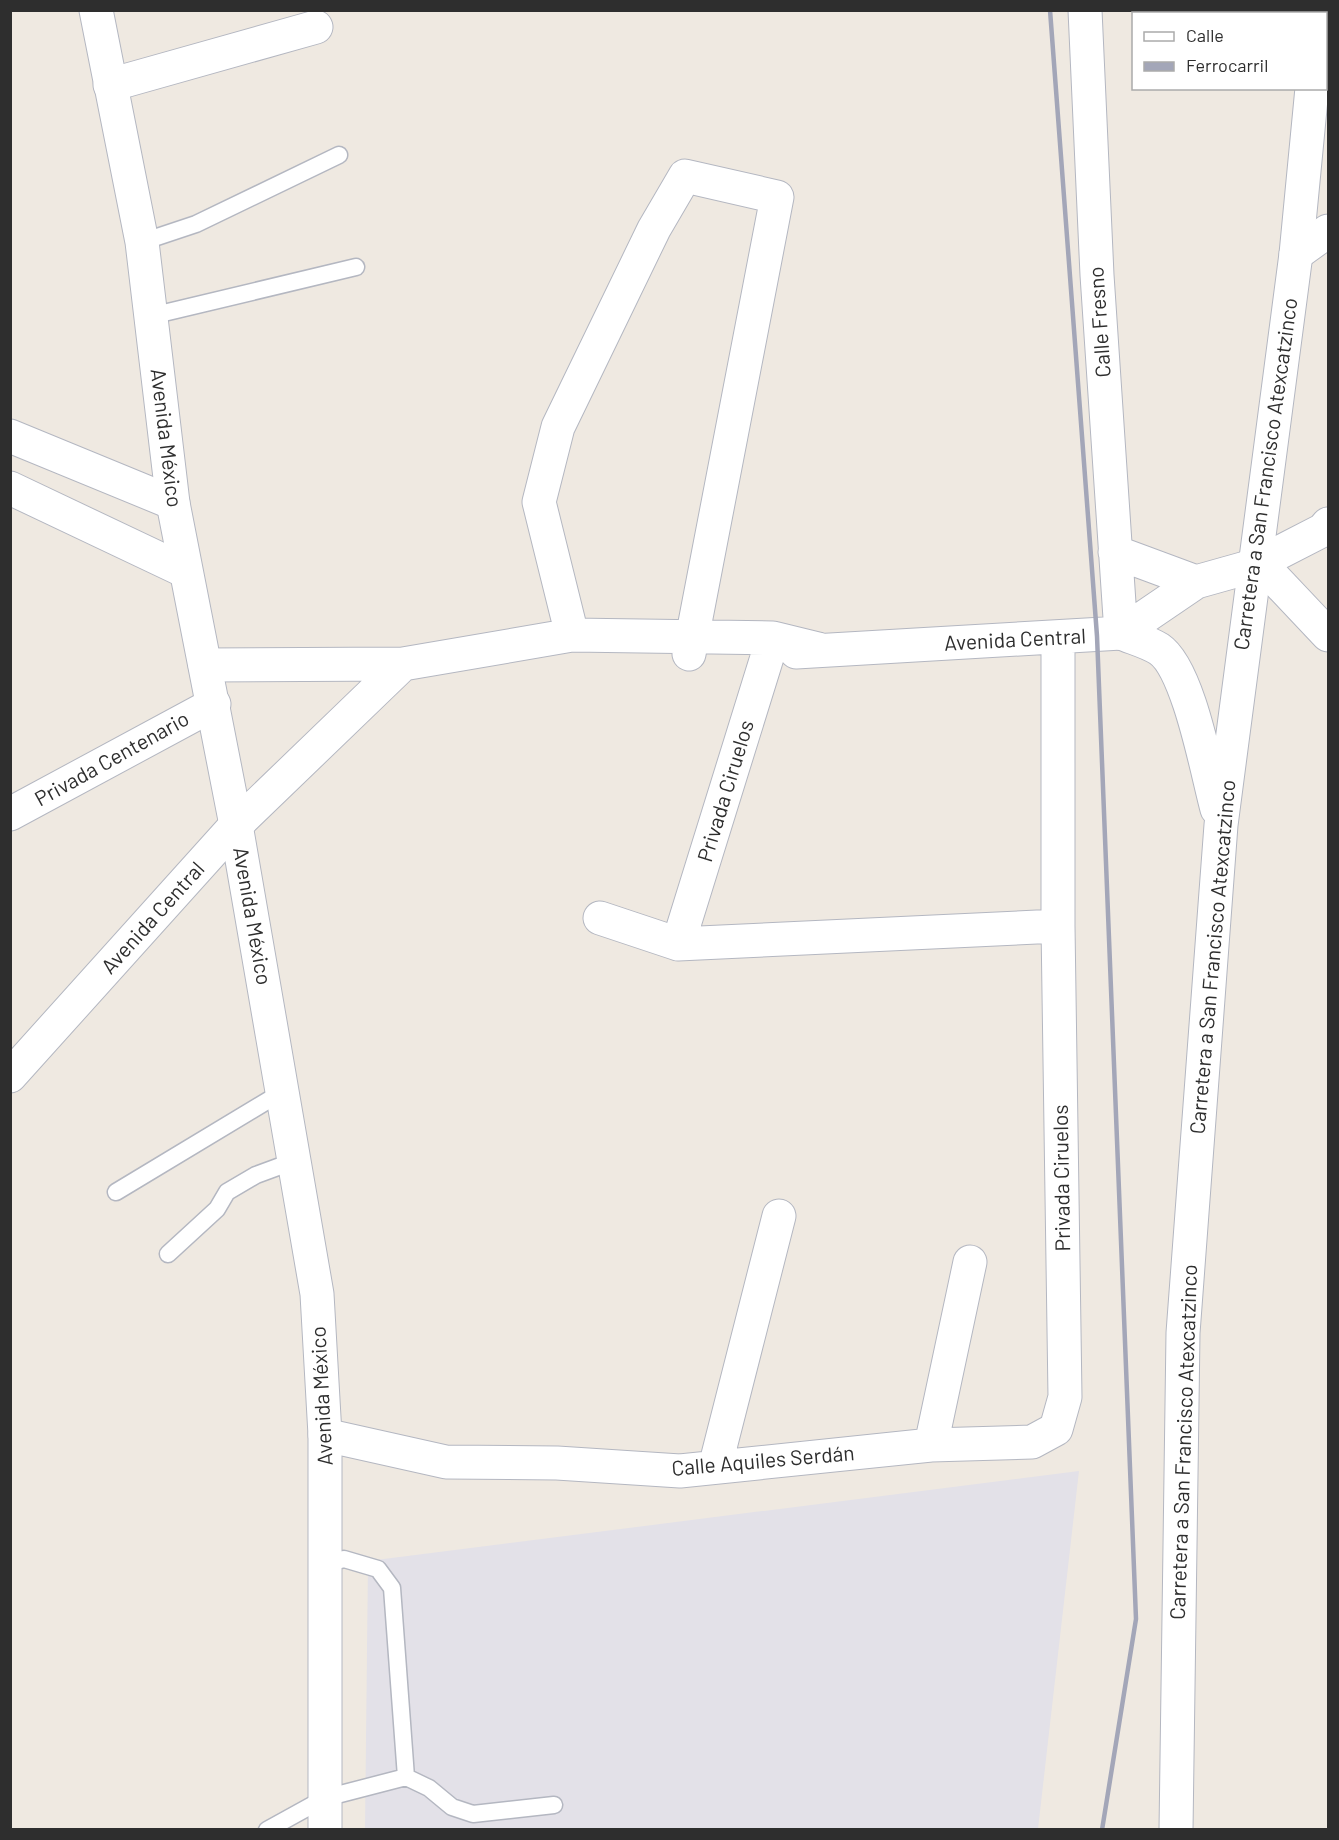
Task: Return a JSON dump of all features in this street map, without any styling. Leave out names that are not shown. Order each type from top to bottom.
[{"type":"street","name":"Avenida México","points":[[96,10],[142,242],[173,503],[185,571],[214,704],[317,1294],[325,1435],[325,1814]]},
{"type":"street","name":"Calle Fresno","points":[[1085,10],[1097,275],[1120,633]]},
{"type":"street","points":[[110,86],[316,27]]},
{"type":"street","name":"Carretera a San Francisco Atexcatzinco","points":[[1176,1830],[1183,1333],[1221,825],[1257,565],[1296,254],[1312,90]]},
{"type":"street","points":[[572,635],[539,502],[558,427],[654,229],[685,176],[777,197],[691,645]]},
{"type":"street","points":[[1296,254],[1329,231]]},
{"type":"street","points":[[10,436],[173,503]]},
{"type":"street","points":[[16,499],[185,571]]},
{"type":"street","name":"Avenida Central","points":[[205,665],[403,664],[572,635],[691,645],[818,650],[1058,639],[1120,633],[1196,582],[1257,565],[1323,530],[1329,524]]},
{"type":"street","points":[[1115,552],[1196,582]]},
{"type":"street","points":[[1257,565],[1329,635]]},
{"type":"street","points":[[1120,633],[1160,649],[1175,666],[1185,689],[1221,825]]},
{"type":"street","name":"Privada Ciruelos","points":[[1056,1429],[1065,1397],[1058,926],[1058,639]]},
{"type":"street","name":"Avenida Central","points":[[504,648],[572,655],[691,645]]},
{"type":"street","name":"Privada Ciruelos","points":[[678,944],[771,647]]},
{"type":"street","name":"Avenida Central","points":[[10,1076],[236,825],[403,664]]},
{"type":"street","name":"Privada Centenario","points":[[10,814],[214,704]]},
{"type":"street","points":[[600,918],[678,944],[1058,926]]},
{"type":"street","points":[[714,1467],[779,1216]]},
{"type":"street","points":[[931,1445],[970,1262]]},
{"type":"street","name":"Calle Aquiles Serdán","points":[[325,1435],[446,1462],[557,1463],[681,1471],[931,1445],[1032,1442],[1056,1429]]},
{"type":"lane","points":[[142,242],[196,224],[339,155]]},
{"type":"lane","points":[[151,316],[356,267]]},
{"type":"lane","points":[[116,1192],[282,1092]]},
{"type":"lane","points":[[168,1254],[217,1209],[227,1192],[256,1176],[294,1161]]},
{"type":"lane","points":[[325,1564],[344,1559],[378,1569],[392,1588],[406,1777]]},
{"type":"lane","points":[[406,1777],[429,1788],[452,1807],[473,1814],[554,1805]]},
{"type":"lane","points":[[267,1830],[325,1814],[406,1777]]},
{"type":"shaded area","points":[[1079,1471],[1038,1829],[365,1830],[368,1561]]},
{"type":"railway","points":[[1050,10],[1097,636],[1136,1619],[1102,1830]]}]
